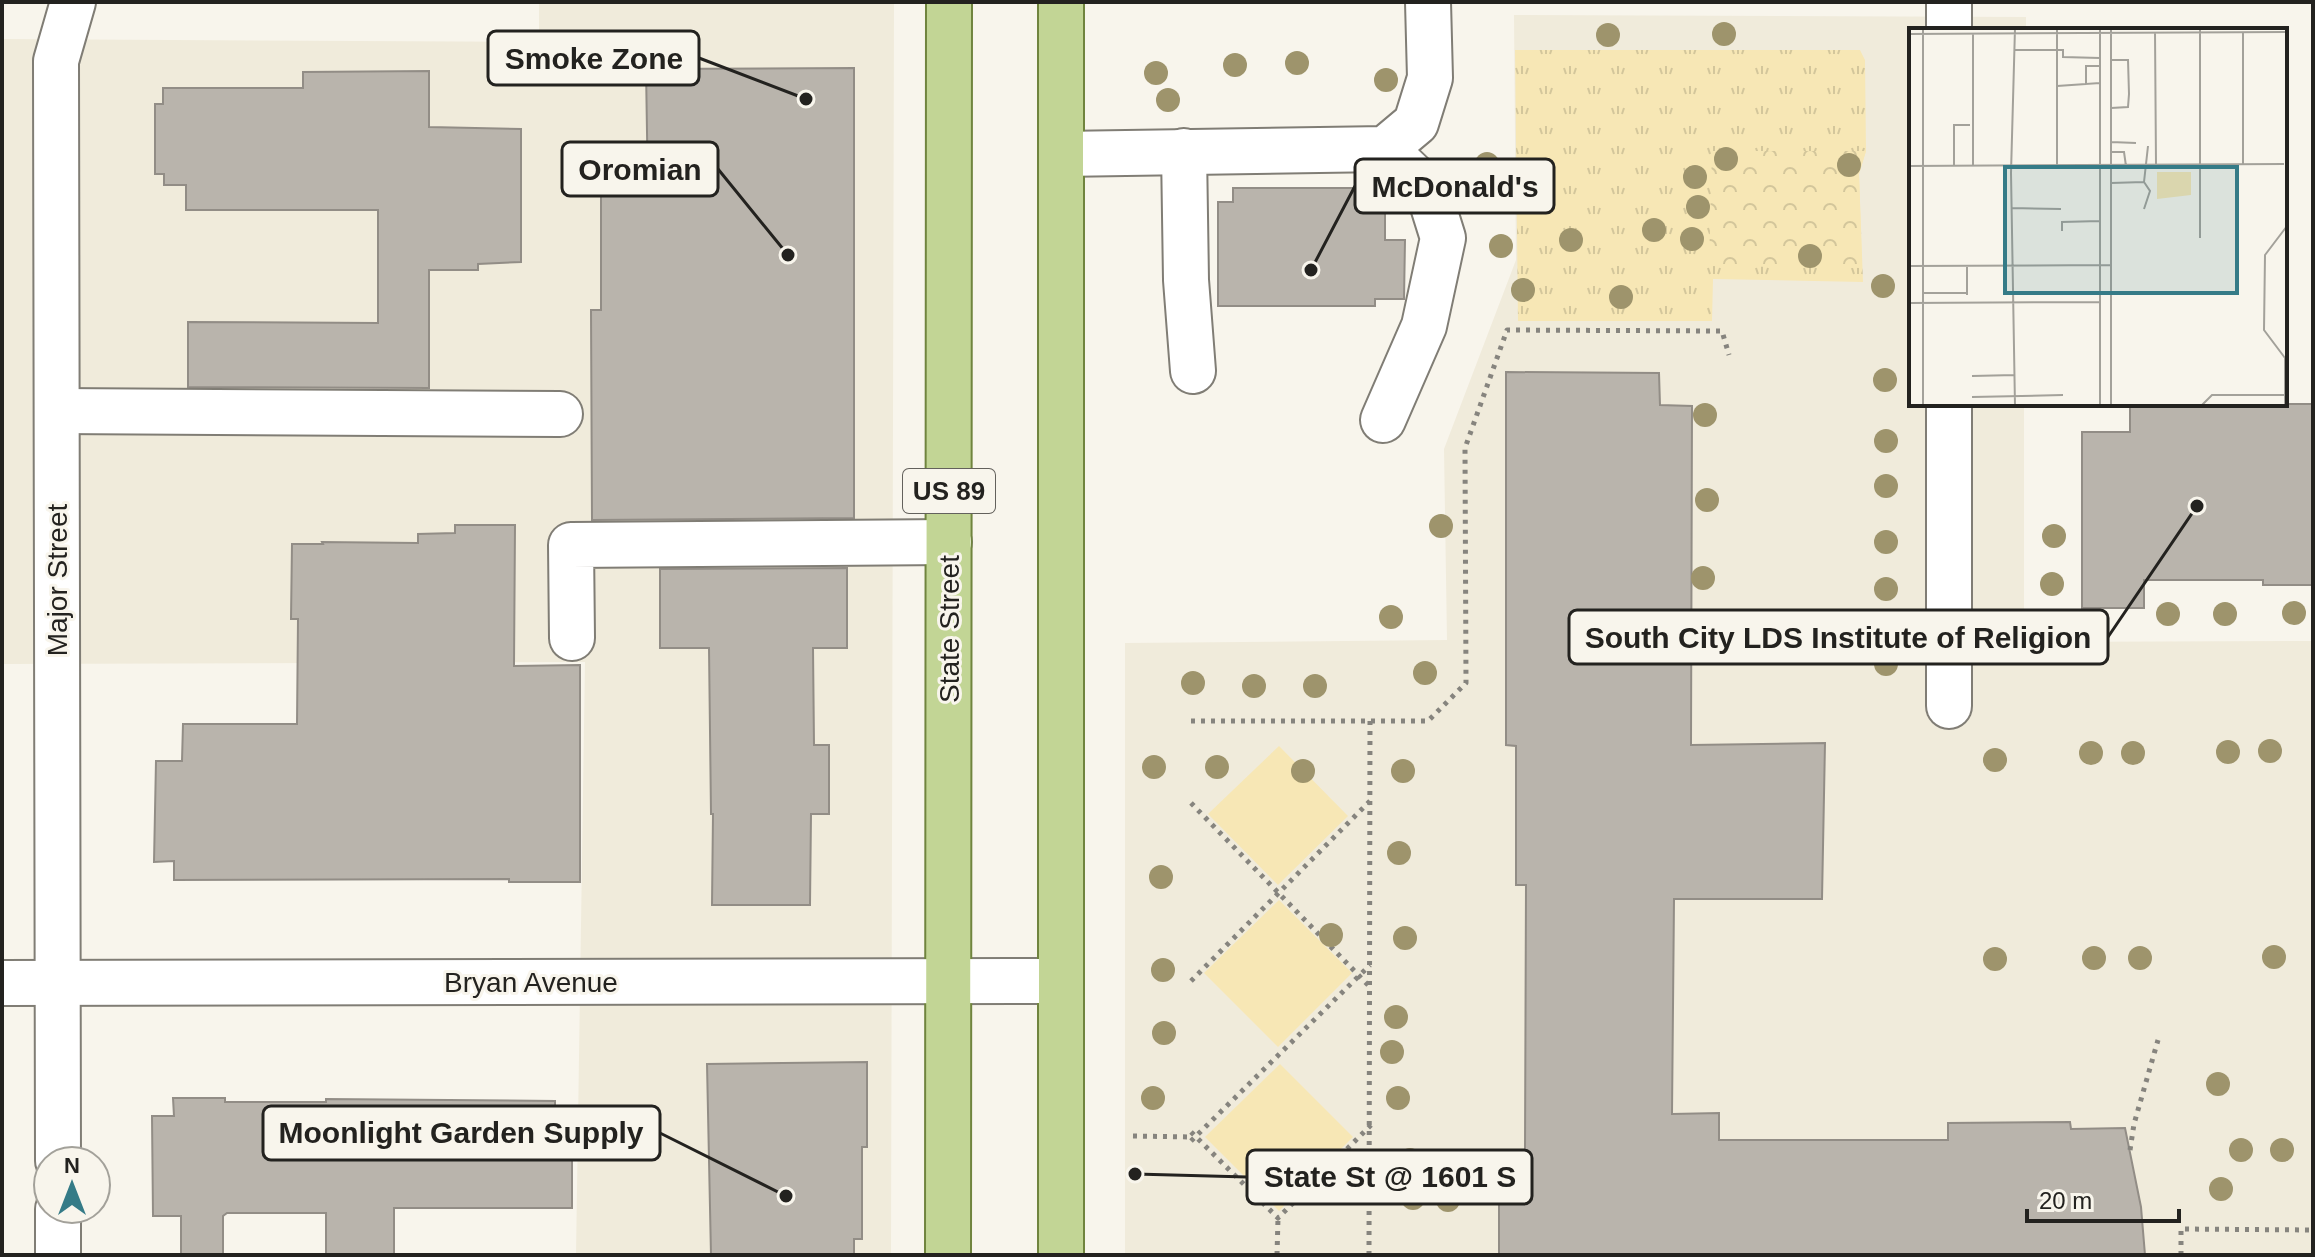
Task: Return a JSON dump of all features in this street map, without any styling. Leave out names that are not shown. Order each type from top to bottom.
[{"type":"main road","name":"State Street","points":[[948,1255],[949,2]]},
{"type":"main road","points":[[1061,2],[1061,1255]]},
{"type":"street","name":"Major Street","points":[[58,1145],[56,61],[73,2]]},
{"type":"street","points":[[1061,154],[1385,149],[1416,123],[1430,78],[1428,2]]},
{"type":"street","points":[[1949,2],[1949,28]]},
{"type":"street","points":[[1383,420],[1424,326],[1443,238],[1428,190],[1385,149]]},
{"type":"street","points":[[1184,151],[1186,280],[1193,371]]},
{"type":"street","points":[[1949,406],[1949,706]]},
{"type":"street","points":[[57,411],[560,414]]},
{"type":"street","points":[[572,638],[571,545],[949,542]]},
{"type":"street","name":"Bryan Avenue","points":[[2,983],[1061,981]]},
{"type":"street","points":[[58,1225],[58,1255]]},
{"type":"path","points":[[1191,721],[1428,721],[1466,683],[1465,448],[1507,330],[1722,331],[1729,355]]},
{"type":"path","points":[[1369,1255],[1370,721]]},
{"type":"path","points":[[1191,981],[1370,801]]},
{"type":"path","points":[[1191,803],[1371,988]]},
{"type":"path","points":[[1192,1137],[1371,964]]},
{"type":"path","points":[[2130,1150],[2134,1124],[2158,1040]]},
{"type":"path","points":[[1277,1255],[1278,1218],[1371,1125]]},
{"type":"path","points":[[1133,1136],[1192,1137],[1278,1218]]},
{"type":"path","points":[[2181,1255],[2181,1229],[2313,1230]]},
{"type":"shaded area","points":[[539,2],[894,2],[891,1255],[576,1255],[585,662],[2,664],[2,39],[539,42]]},
{"type":"shaded area","points":[[1514,15],[2026,17],[2026,28],[1909,28],[1909,406],[2024,406],[2024,642],[2313,641],[2313,1255],[1125,1255],[1125,643],[1447,640],[1444,449],[1516,260]]},
{"type":"green space","points":[[1515,50],[1860,50],[1865,60],[1866,151],[1859,174],[1863,282],[1713,279],[1712,321],[1518,321]]},
{"type":"green space","points":[[1712,151],[1866,151],[1859,174],[1862,268],[1709,266]]},
{"type":"green space","points":[[1279,746],[1348,816],[1278,885],[1208,814]]},
{"type":"green space","points":[[1279,900],[1352,973],[1278,1047],[1204,973]]},
{"type":"green space","points":[[1280,1064],[1353,1137],[1279,1211],[1205,1137]]},
{"type":"building","points":[[854,68],[854,518],[592,520],[591,310],[601,310],[601,195],[648,195],[646,69]]},
{"type":"building","points":[[429,71],[429,127],[521,129],[521,262],[478,264],[478,270],[429,270],[429,388],[188,387],[188,322],[378,323],[378,210],[186,210],[186,185],[164,185],[164,174],[155,174],[155,104],[163,104],[163,88],[303,88],[303,72]]},
{"type":"building","points":[[1233,188],[1385,188],[1385,240],[1405,240],[1404,299],[1375,299],[1375,306],[1218,306],[1218,202],[1233,202]]},
{"type":"building","points":[[1506,372],[1659,373],[1660,405],[1692,406],[1691,745],[1825,743],[1822,899],[1674,899],[1672,1114],[1719,1113],[1719,1140],[1948,1140],[1948,1123],[2070,1122],[2071,1129],[2125,1128],[2141,1207],[2145,1255],[1499,1255],[1499,1151],[1525,1151],[1526,885],[1516,885],[1516,746],[1506,745]]},
{"type":"building","points":[[2313,404],[2313,585],[2263,585],[2263,580],[2144,580],[2144,608],[2082,608],[2082,432],[2130,432],[2130,406]]},
{"type":"building","points":[[455,525],[515,525],[514,666],[580,665],[580,882],[509,882],[509,879],[174,880],[174,861],[154,862],[156,761],[182,761],[183,724],[297,724],[298,619],[291,619],[292,544],[418,543],[418,534],[455,533]]},
{"type":"building","points":[[847,568],[847,648],[813,648],[814,745],[829,745],[829,814],[811,814],[810,905],[712,905],[709,648],[660,648],[660,569]]},
{"type":"building","points":[[867,1062],[867,1147],[862,1147],[862,1239],[854,1239],[854,1255],[711,1255],[707,1064]]},
{"type":"building","points":[[173,1098],[225,1098],[225,1102],[326,1102],[326,1099],[555,1101],[555,1118],[572,1118],[572,1208],[394,1208],[394,1255],[326,1255],[326,1213],[227,1213],[223,1216],[223,1255],[181,1255],[181,1216],[153,1216],[152,1116],[174,1116]]},
{"type":"place","name":"Smoke Zone","points":[[806,99]]},
{"type":"place","name":"Oromian","points":[[788,255]]},
{"type":"place","name":"McDonald's","points":[[1311,270]]},
{"type":"place","name":"South City LDS Institute of Religion","points":[[2197,506]]},
{"type":"place","name":"State St @ 1601 S","points":[[1135,1174]]},
{"type":"place","name":"Moonlight Garden Supply","points":[[786,1196]]}]
